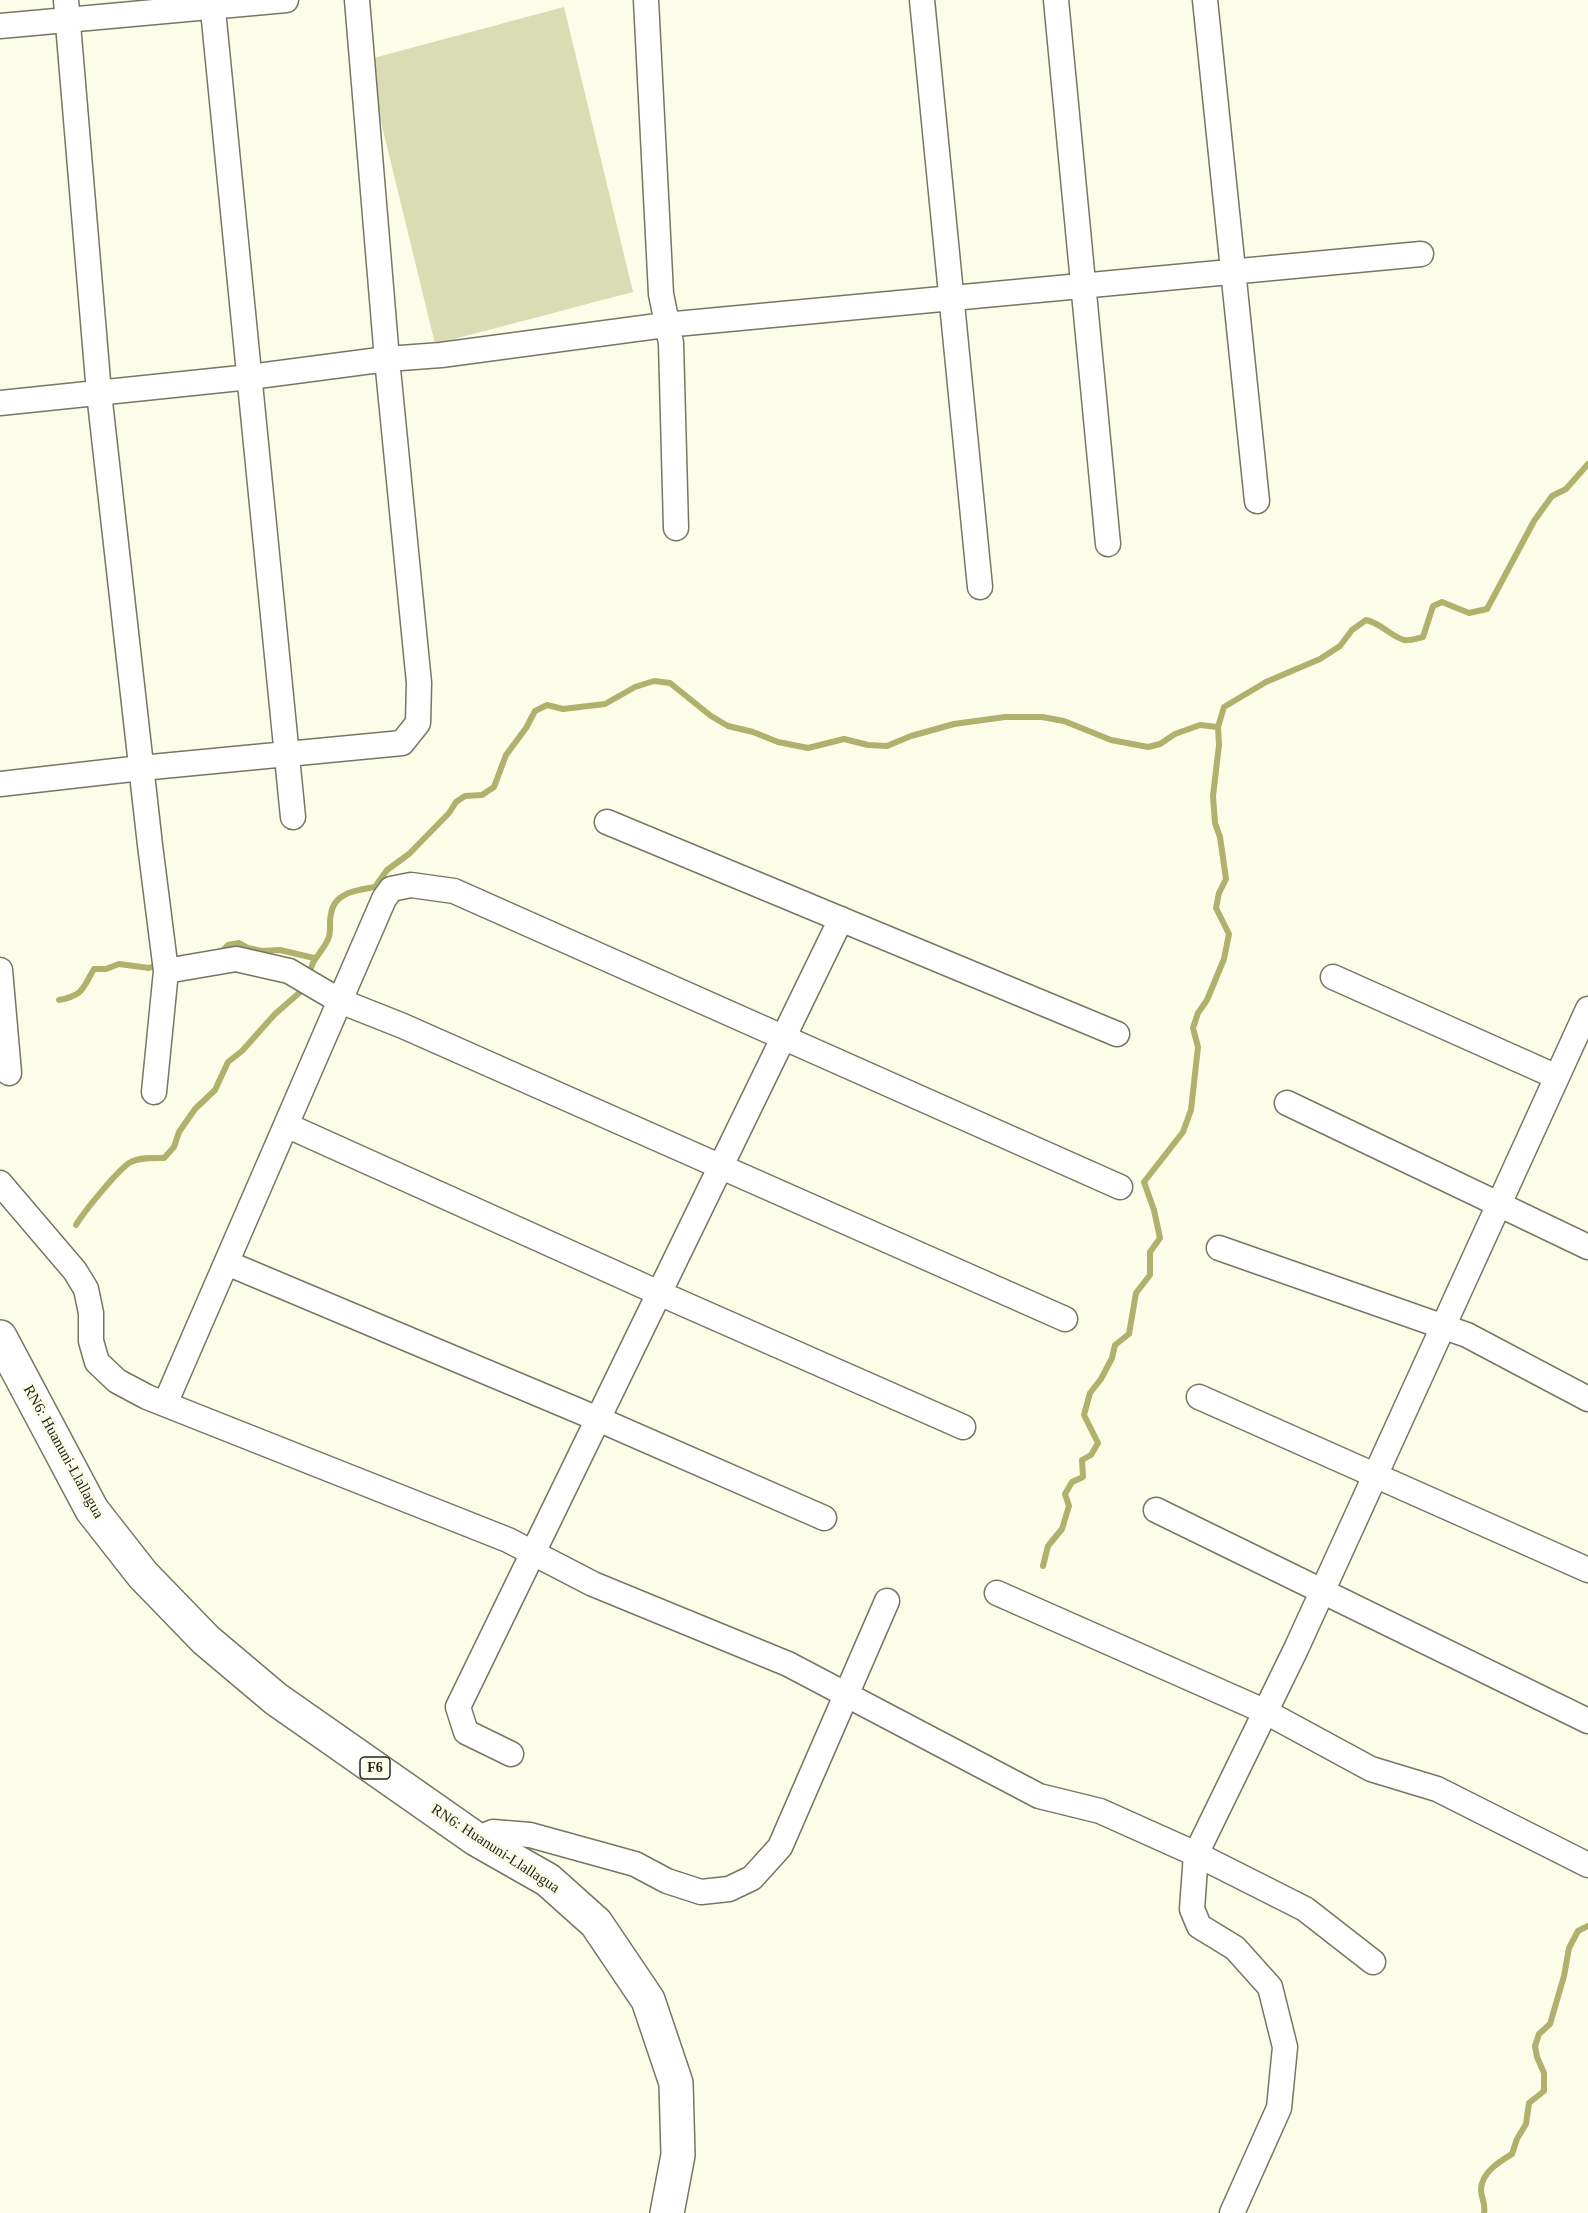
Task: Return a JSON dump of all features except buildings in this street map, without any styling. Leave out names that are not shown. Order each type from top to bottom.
[{"type":"highway","name":"RN6: Huanuni-Llallagua","points":[[0,1337],[92,1510],[143,1575],[206,1640],[276,1699],[476,1839],[548,1880],[596,1923],[648,2000],[676,2083],[678,2155],[667,2213]]},
{"type":"street","points":[[0,26],[67,10],[286,0]]},
{"type":"street","points":[[0,784],[402,743],[418,723],[419,683],[387,359],[357,0]]},
{"type":"street","points":[[646,0],[661,294],[671,343],[676,528]]},
{"type":"street","points":[[922,0],[980,587]]},
{"type":"street","points":[[1056,0],[1108,544]]},
{"type":"street","points":[[1205,0],[1257,501]]},
{"type":"street","points":[[212,3],[293,817]]},
{"type":"street","points":[[67,10],[99,393],[166,971],[154,1092]]},
{"type":"street","points":[[0,403],[250,377],[387,359],[441,355],[668,326],[1420,254]]},
{"type":"street","points":[[607,822],[1117,1034]]},
{"type":"street","points":[[165,1404],[384,899],[391,889],[411,885],[454,891],[1120,1187]]},
{"type":"street","points":[[511,1754],[466,1732],[458,1707],[841,919]]},
{"type":"street","points":[[166,971],[236,959],[289,971],[340,1000],[1065,1319]]},
{"type":"street","points":[[0,970],[9,1073]]},
{"type":"street","points":[[1333,977],[1557,1077]]},
{"type":"street","points":[[1232,2213],[1279,2108],[1285,2047],[1270,1987],[1235,1948],[1199,1926],[1192,1909],[1196,1854],[1323,1591],[1588,1009]]},
{"type":"street","points":[[1287,1103],[1588,1246]]},
{"type":"street","points":[[286,1125],[658,1293],[963,1427]]},
{"type":"street","points":[[0,1183],[75,1271],[86,1289],[91,1313],[91,1341],[97,1362],[117,1381],[165,1404],[508,1540],[593,1584],[788,1664],[1039,1796],[1100,1811],[1196,1854],[1305,1909],[1372,1962]]},
{"type":"street","points":[[1219,1248],[1467,1335],[1588,1399]]},
{"type":"street","points":[[227,1263],[598,1419],[824,1518]]},
{"type":"street","points":[[1199,1397],[1588,1570]]},
{"type":"street","points":[[1156,1510],[1588,1721]]},
{"type":"street","points":[[997,1593],[1264,1712],[1371,1769],[1437,1788],[1588,1865]]},
{"type":"street","points":[[476,1839],[493,1832],[531,1835],[635,1864],[668,1881],[701,1892],[729,1889],[752,1878],[780,1846],[886,1601]]},
{"type":"green space","points":[[564,7],[633,292],[435,344],[366,60]]},
{"type":"waterway","points":[[1043,1566],[1048,1546],[1062,1529],[1069,1506],[1065,1494],[1072,1482],[1083,1477],[1082,1460],[1091,1455],[1098,1443],[1084,1415],[1090,1393],[1101,1379],[1112,1358],[1115,1345],[1129,1334],[1136,1293],[1150,1275],[1150,1252],[1160,1238],[1154,1210],[1144,1182],[1183,1132],[1191,1110],[1198,1047],[1193,1028],[1224,959],[1229,934],[1216,908],[1219,893],[1226,879],[1220,837],[1215,823],[1213,796],[1219,745],[1218,727],[1224,707],[1266,682],[1320,659],[1340,646],[1352,630],[1366,620],[1399,638],[1409,640],[1423,637],[1433,606],[1442,602],[1469,613],[1487,609],[1534,521],[1552,496],[1566,489],[1588,464]]},
{"type":"waterway","points":[[310,977],[314,961],[329,937],[331,914],[337,901],[348,893],[375,887],[387,870],[409,854],[449,813],[456,802],[465,796],[482,795],[494,787],[506,755],[526,728],[535,711],[547,705],[563,709],[605,704],[635,687],[654,681],[670,683],[711,716],[728,726],[753,732],[778,742],[808,748],[844,739],[868,745],[887,746],[911,736],[954,724],[1005,717],[1042,717],[1064,721],[1111,740],[1148,747],[1160,744],[1175,734],[1200,725],[1218,727]]},
{"type":"waterway","points":[[217,952],[222,951],[228,945],[239,943],[261,951],[280,950],[314,958]]},
{"type":"waterway","points":[[59,1000],[78,993],[94,969],[106,969],[119,964],[149,968],[161,964]]},
{"type":"waterway","points":[[76,1225],[102,1191],[131,1162],[139,1159],[164,1158],[174,1147],[179,1132],[195,1109],[215,1090],[228,1062],[242,1051],[275,1014],[306,987]]},
{"type":"waterway","points":[[1484,2213],[1481,2189],[1484,2177],[1492,2168],[1512,2154],[1517,2139],[1526,2124],[1529,2103],[1544,2091],[1544,2073],[1535,2046],[1539,2034],[1550,2024],[1564,1976],[1569,1948],[1578,1931],[1588,1926]]}]
